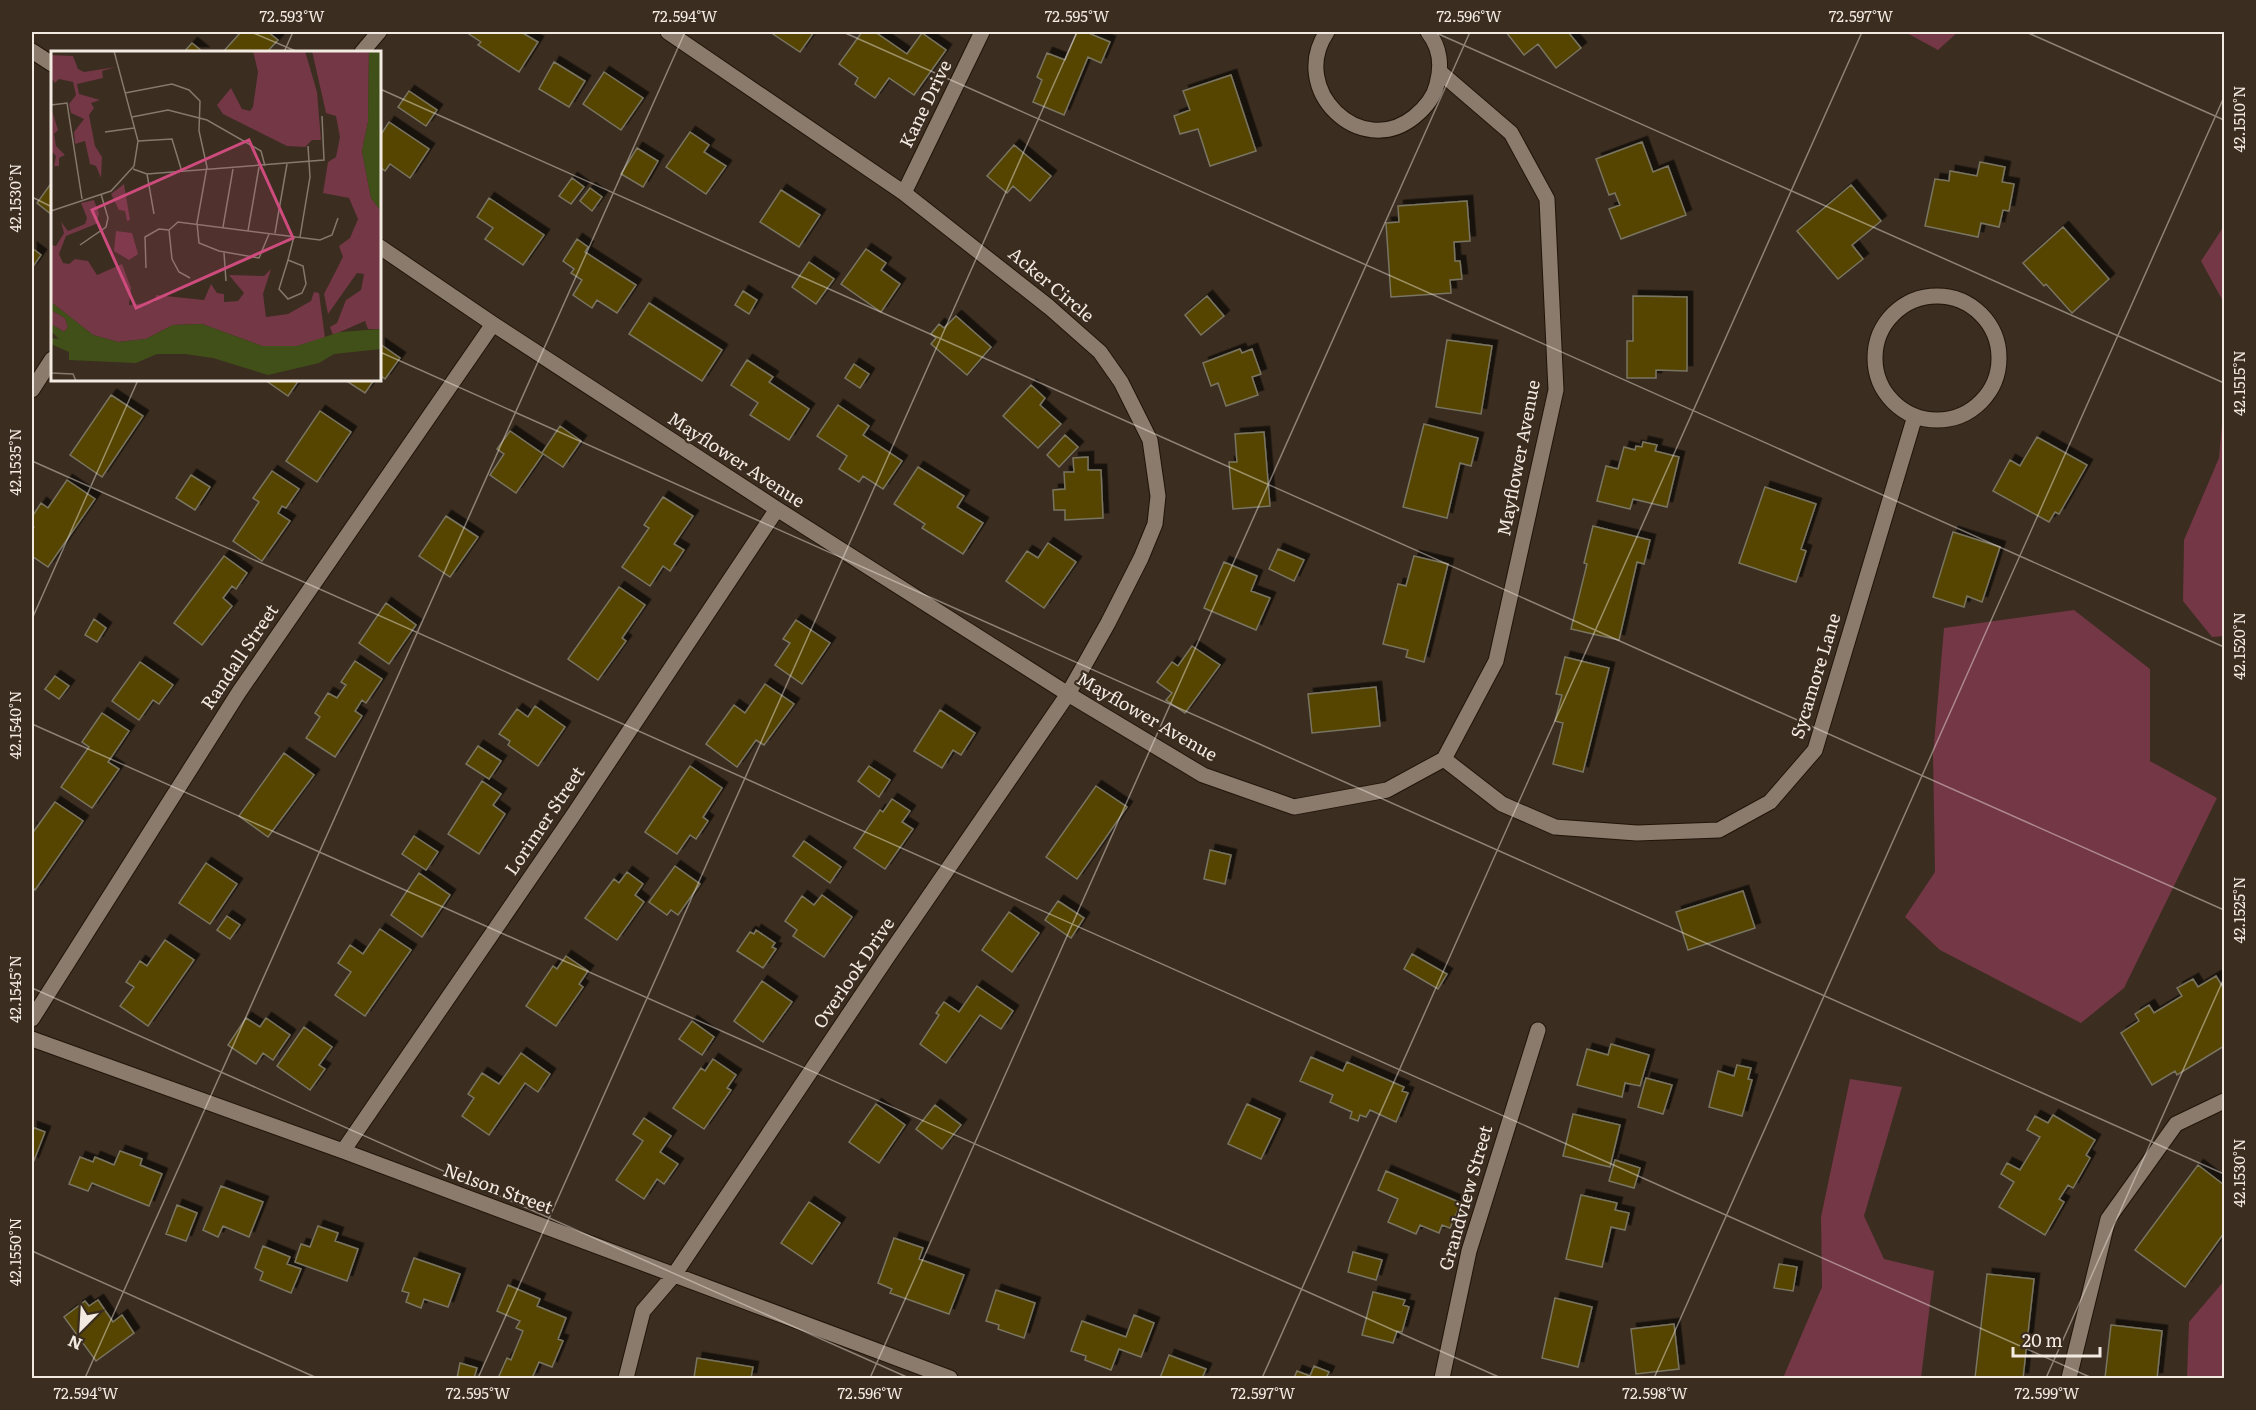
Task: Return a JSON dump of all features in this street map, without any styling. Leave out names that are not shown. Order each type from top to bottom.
[{"type":"street","points":[[363,51],[379,32]]},
{"type":"street","name":"Acker Circle","points":[[668,32],[904,193],[1049,307],[1100,352],[1121,382],[1150,440],[1158,496],[1155,524],[1141,558],[1068,694]]},
{"type":"street","name":"Kane Drive","points":[[904,193],[982,32]]},
{"type":"street","points":[[1327,32],[1317,53],[1315,74],[1321,94],[1334,111],[1351,123],[1370,129],[1390,129],[1409,121],[1425,109],[1435,92],[1440,72],[1438,52],[1428,32]]},
{"type":"street","points":[[32,51],[51,63]]},
{"type":"street","name":"Mayflower Avenue","points":[[381,248],[493,324],[777,509],[1068,694],[1203,775],[1294,807],[1387,790],[1444,759],[1496,661],[1556,390],[1547,199],[1511,134],[1440,72]]},
{"type":"street","points":[[1944,295],[1964,301],[1981,313],[1994,330],[2000,351],[1998,372],[1990,391],[1976,407],[1957,417],[1936,420],[1915,416],[1898,406],[1884,392],[1876,374],[1874,353],[1879,334],[1889,317],[1905,303],[1923,296],[1944,295]]},
{"type":"street","name":"Randall Street","points":[[32,1019],[239,692],[493,324]]},
{"type":"street","points":[[32,390],[51,361]]},
{"type":"street","name":"Sycamore Lane","points":[[1444,759],[1502,804],[1555,827],[1637,833],[1719,830],[1770,802],[1815,750],[1915,416]]},
{"type":"street","name":"Lorimer Street","points":[[343,1151],[572,817],[777,509]]},
{"type":"street","name":"Overlook Drive","points":[[626,1378],[643,1311],[674,1275],[879,969],[1068,694]]},
{"type":"street","name":"Grandview Street","points":[[1442,1378],[1469,1251],[1538,1030]]},
{"type":"street","name":"Nelson Street","points":[[32,1039],[343,1151],[856,1345],[950,1378]]},
{"type":"street","points":[[2069,1378],[2108,1219],[2176,1124],[2224,1101]]},
{"type":"shaded area","points":[[1905,32],[1958,32],[1938,50]]},
{"type":"shaded area","points":[[2224,226],[2224,303],[2201,261]]},
{"type":"shaded area","points":[[2224,401],[2224,636],[2212,637],[2183,601],[2184,540],[2219,458]]},
{"type":"shaded area","points":[[2074,610],[2150,669],[2150,761],[2217,798],[2124,988],[2081,1023],[1940,950],[1905,917],[1935,872],[1933,755],[1944,628]]},
{"type":"shaded area","points":[[1850,1079],[1902,1087],[1864,1216],[1884,1259],[1934,1271],[1921,1378],[1783,1378],[1822,1287],[1821,1217]]},
{"type":"shaded area","points":[[2224,1281],[2224,1378],[2187,1378],[2189,1322]]},
{"type":"building","points":[[241,32],[268,32],[278,40],[268,51],[224,51]]},
{"type":"building","points":[[466,32],[521,32],[538,42],[519,72],[478,45],[481,42]]},
{"type":"building","points":[[770,32],[814,32],[800,52]]},
{"type":"building","points":[[862,32],[875,32],[907,54],[922,33],[946,50],[914,95],[889,78],[875,98],[855,84],[858,78],[839,64]]},
{"type":"building","points":[[1077,32],[1086,32],[1110,42],[1101,63],[1088,57],[1064,115],[1033,102],[1042,80],[1037,77],[1047,53],[1065,60]]},
{"type":"building","points":[[1506,32],[1568,32],[1581,48],[1556,68],[1538,44],[1524,55]]},
{"type":"building","points":[[192,43],[202,51],[185,51]]},
{"type":"building","points":[[554,62],[585,81],[569,107],[539,89]]},
{"type":"building","points":[[604,72],[643,98],[621,130],[583,104]]},
{"type":"building","points":[[1231,75],[1256,151],[1210,166],[1198,129],[1180,134],[1174,116],[1190,110],[1183,91]]},
{"type":"building","points":[[409,91],[437,110],[426,126],[398,107]]},
{"type":"building","points":[[389,122],[429,149],[410,178],[390,164],[385,171],[381,168],[381,134]]},
{"type":"building","points":[[690,132],[709,145],[704,152],[726,166],[706,194],[666,167]]},
{"type":"building","points":[[1642,142],[1653,172],[1668,166],[1686,215],[1621,239],[1609,209],[1620,205],[1615,193],[1609,195],[1596,159]]},
{"type":"building","points":[[1014,145],[1051,176],[1030,201],[1013,186],[1007,193],[987,176]]},
{"type":"building","points":[[637,148],[658,161],[643,187],[621,174]]},
{"type":"building","points":[[1980,162],[2005,167],[2002,182],[2014,184],[2009,211],[2003,210],[1999,227],[1981,223],[1978,237],[1925,226],[1935,179],[1949,181],[1950,171],[1977,176]]},
{"type":"building","points":[[572,178],[584,187],[571,204],[559,196]]},
{"type":"building","points":[[51,183],[51,214],[37,203]]},
{"type":"building","points":[[1851,185],[1881,221],[1852,245],[1863,259],[1838,279],[1797,231]]},
{"type":"building","points":[[590,188],[602,197],[592,211],[580,201]]},
{"type":"building","points":[[781,190],[820,215],[799,247],[760,222]]},
{"type":"building","points":[[489,198],[544,235],[523,265],[485,239],[493,228],[477,217]]},
{"type":"building","points":[[1467,201],[1470,241],[1454,242],[1455,261],[1460,261],[1462,279],[1450,280],[1451,293],[1391,297],[1386,223],[1399,222],[1398,206]]},
{"type":"building","points":[[2063,227],[2109,279],[2072,313],[2023,263]]},
{"type":"building","points":[[577,239],[588,247],[585,252],[636,285],[617,313],[597,300],[592,308],[573,295],[582,280],[571,273],[574,269],[563,261]]},
{"type":"building","points":[[32,248],[41,255],[32,268]]},
{"type":"building","points":[[866,249],[886,263],[881,270],[900,284],[881,312],[841,284]]},
{"type":"building","points":[[809,262],[834,279],[816,304],[792,287]]},
{"type":"building","points":[[743,291],[757,300],[749,314],[735,305]]},
{"type":"building","points":[[1207,296],[1224,316],[1201,335],[1185,315]]},
{"type":"building","points":[[1633,296],[1687,297],[1687,371],[1656,370],[1656,378],[1627,378],[1627,341],[1633,341]]},
{"type":"building","points":[[649,303],[722,350],[702,381],[629,334]]},
{"type":"building","points":[[956,316],[991,347],[967,375],[931,344],[936,338],[931,334],[939,324],[944,328]]},
{"type":"building","points":[[1447,340],[1492,346],[1481,414],[1436,407]]},
{"type":"building","points":[[381,345],[400,358],[385,379],[381,376]]},
{"type":"building","points":[[1240,349],[1242,353],[1252,349],[1261,374],[1252,377],[1258,395],[1226,406],[1218,383],[1211,386],[1203,363]]},
{"type":"building","points":[[747,360],[773,377],[769,382],[809,409],[789,440],[750,415],[758,403],[731,385]]},
{"type":"building","points":[[854,364],[869,374],[860,388],[845,378]]},
{"type":"building","points":[[266,381],[298,381],[288,396]]},
{"type":"building","points":[[347,381],[373,381],[365,393]]},
{"type":"building","points":[[1031,385],[1045,398],[1040,405],[1061,424],[1038,448],[1003,416]]},
{"type":"building","points":[[111,395],[143,416],[102,477],[70,455]]},
{"type":"building","points":[[838,405],[869,426],[863,435],[902,461],[883,489],[863,476],[859,482],[839,469],[847,456],[817,436]]},
{"type":"building","points":[[320,411],[351,432],[317,482],[286,461]]},
{"type":"building","points":[[1424,424],[1478,438],[1471,466],[1460,463],[1447,518],[1403,507]]},
{"type":"building","points":[[560,426],[581,441],[563,467],[542,453]]},
{"type":"building","points":[[510,431],[543,454],[516,493],[490,475],[504,454],[497,449]]},
{"type":"building","points":[[1264,432],[1270,506],[1233,509],[1229,462],[1237,462],[1235,434]]},
{"type":"building","points":[[1065,435],[1078,447],[1059,467],[1047,455]]},
{"type":"building","points":[[2037,437],[2087,465],[2059,514],[2055,512],[2049,522],[1993,491],[2010,460],[2020,466]]},
{"type":"building","points":[[1643,442],[1657,445],[1655,451],[1679,457],[1667,507],[1633,499],[1630,509],[1597,501],[1606,466],[1618,469],[1624,447],[1635,450],[1636,446],[1642,447]]},
{"type":"building","points":[[1088,457],[1088,470],[1101,470],[1103,518],[1065,520],[1065,510],[1054,510],[1053,490],[1065,489],[1064,472],[1074,472],[1073,458]]},
{"type":"building","points":[[918,467],[964,496],[957,507],[983,523],[963,554],[922,528],[925,524],[894,504]]},
{"type":"building","points":[[272,471],[299,489],[286,508],[282,506],[278,513],[290,521],[262,561],[233,541],[259,502],[253,498]]},
{"type":"building","points":[[191,475],[210,487],[195,510],[176,498]]},
{"type":"building","points":[[67,480],[95,499],[48,567],[32,556],[34,527],[32,517],[41,503],[48,508]]},
{"type":"building","points":[[1765,487],[1816,504],[1801,549],[1806,551],[1796,582],[1739,563]]},
{"type":"building","points":[[663,497],[693,516],[674,544],[684,550],[670,571],[663,566],[650,586],[622,567],[649,528],[644,525]]},
{"type":"building","points":[[446,516],[478,537],[450,577],[419,556]]},
{"type":"building","points":[[1593,526],[1650,540],[1644,564],[1637,562],[1619,640],[1571,629],[1587,564],[1584,563]]},
{"type":"building","points":[[1953,532],[2000,547],[1982,602],[1967,596],[1964,607],[1933,597]]},
{"type":"building","points":[[1048,543],[1076,562],[1044,608],[1006,581],[1027,551],[1038,558]]},
{"type":"building","points":[[1278,549],[1304,560],[1294,581],[1269,569]]},
{"type":"building","points":[[224,556],[247,573],[236,589],[232,586],[223,598],[232,606],[202,645],[174,623]]},
{"type":"building","points":[[1414,556],[1448,564],[1424,662],[1406,657],[1408,650],[1383,644],[1398,584],[1406,586]]},
{"type":"building","points":[[1224,562],[1257,576],[1251,591],[1270,598],[1256,630],[1204,608]]},
{"type":"building","points":[[619,587],[645,605],[622,638],[626,641],[598,680],[568,659]]},
{"type":"building","points":[[386,603],[416,625],[389,664],[359,643]]},
{"type":"building","points":[[94,619],[106,628],[97,642],[85,635]]},
{"type":"building","points":[[796,620],[830,643],[802,684],[775,665],[790,643],[783,639]]},
{"type":"building","points":[[1192,646],[1220,665],[1185,713],[1166,700],[1172,693],[1157,682],[1172,662],[1178,666]]},
{"type":"building","points":[[1565,657],[1609,668],[1583,772],[1553,764],[1563,723],[1555,721],[1562,695],[1556,694]]},
{"type":"building","points":[[355,661],[382,679],[366,703],[362,700],[355,711],[362,716],[335,757],[306,738],[320,717],[315,713],[328,693],[337,698],[346,685],[341,682]]},
{"type":"building","points":[[140,662],[173,685],[159,704],[153,700],[139,720],[112,701]]},
{"type":"building","points":[[55,676],[69,686],[59,699],[45,689]]},
{"type":"building","points":[[765,684],[794,704],[764,745],[756,740],[737,767],[706,744],[734,705],[745,713]]},
{"type":"building","points":[[1376,687],[1380,726],[1312,733],[1308,694]]},
{"type":"building","points":[[535,706],[565,727],[538,766],[508,745],[510,741],[499,734],[517,709],[528,717]]},
{"type":"building","points":[[940,710],[975,733],[961,755],[953,750],[942,768],[914,751]]},
{"type":"building","points":[[102,713],[129,731],[108,762],[119,769],[92,808],[61,787],[89,747],[82,742]]},
{"type":"building","points":[[478,746],[501,761],[489,779],[466,764]]},
{"type":"building","points":[[284,753],[314,775],[268,837],[239,816]]},
{"type":"building","points":[[690,766],[722,788],[703,817],[708,821],[696,839],[690,835],[677,854],[645,832]]},
{"type":"building","points":[[869,766],[890,780],[879,797],[858,781]]},
{"type":"building","points":[[482,781],[501,794],[493,805],[505,814],[479,854],[448,834]]},
{"type":"building","points":[[1096,786],[1127,807],[1077,879],[1046,857]]},
{"type":"building","points":[[892,799],[910,811],[902,822],[913,829],[885,869],[854,848],[880,810],[883,812]]},
{"type":"building","points":[[55,802],[83,821],[35,890],[32,887],[32,829],[34,831]]},
{"type":"building","points":[[414,836],[438,852],[426,870],[402,854]]},
{"type":"building","points":[[804,841],[841,867],[830,883],[793,856]]},
{"type":"building","points":[[1210,850],[1231,855],[1225,884],[1204,879]]},
{"type":"building","points":[[206,863],[237,884],[210,924],[179,903]]},
{"type":"building","points":[[675,866],[700,884],[678,915],[671,910],[667,915],[649,902]]},
{"type":"building","points":[[627,872],[643,884],[635,895],[644,902],[617,940],[585,918],[614,879],[619,883]]},
{"type":"building","points":[[419,873],[450,895],[422,937],[391,915]]},
{"type":"building","points":[[1743,891],[1755,928],[1688,950],[1676,912]]},
{"type":"building","points":[[822,895],[852,917],[824,957],[793,936],[797,930],[785,921],[802,896],[814,905]]},
{"type":"building","points":[[1058,901],[1084,918],[1071,938],[1045,920]]},
{"type":"building","points":[[1009,912],[1039,933],[1012,972],[982,950]]},
{"type":"building","points":[[227,916],[240,925],[230,939],[217,930]]},
{"type":"building","points":[[380,929],[411,950],[365,1016],[335,995],[351,972],[338,963],[350,945],[363,954]]},
{"type":"building","points":[[756,930],[775,943],[772,947],[776,949],[763,968],[737,951],[750,932],[754,934]]},
{"type":"building","points":[[165,940],[194,960],[148,1026],[120,1006],[134,987],[126,982],[140,961],[147,966]]},
{"type":"building","points":[[1412,954],[1447,974],[1438,989],[1404,969]]},
{"type":"building","points":[[566,956],[588,971],[579,984],[583,987],[556,1026],[526,1006],[553,966],[557,969]]},
{"type":"building","points":[[2216,976],[2224,989],[2224,1046],[2177,1075],[2175,1071],[2152,1085],[2121,1033],[2139,1021],[2135,1014],[2149,1005],[2154,1013],[2182,996],[2177,988],[2193,979],[2198,987]]},
{"type":"building","points":[[762,981],[792,1002],[763,1042],[734,1021]]},
{"type":"building","points":[[977,986],[1013,1011],[1001,1029],[980,1015],[946,1063],[920,1044],[939,1015],[936,1013],[944,1002],[959,1012]]},
{"type":"building","points":[[246,1018],[260,1027],[266,1018],[290,1035],[273,1060],[263,1053],[256,1064],[228,1045]]},
{"type":"building","points":[[692,1021],[714,1037],[702,1055],[679,1039]]},
{"type":"building","points":[[304,1027],[332,1047],[319,1065],[325,1069],[310,1090],[277,1066]]},
{"type":"building","points":[[1611,1044],[1649,1055],[1640,1086],[1625,1083],[1622,1097],[1577,1085],[1587,1049],[1608,1055]]},
{"type":"building","points":[[521,1053],[550,1074],[538,1092],[525,1083],[489,1135],[462,1116],[474,1098],[468,1094],[482,1073],[499,1084]]},
{"type":"building","points":[[1311,1057],[1343,1071],[1347,1062],[1404,1087],[1402,1091],[1408,1093],[1396,1122],[1370,1110],[1366,1117],[1360,1115],[1358,1121],[1350,1118],[1352,1112],[1330,1102],[1333,1095],[1300,1081]]},
{"type":"building","points":[[713,1059],[736,1075],[727,1088],[731,1090],[704,1129],[673,1108],[701,1068],[705,1071]]},
{"type":"building","points":[[1737,1065],[1751,1068],[1748,1079],[1752,1080],[1742,1116],[1709,1107],[1718,1071],[1734,1076]]},
{"type":"building","points":[[1646,1078],[1672,1085],[1663,1114],[1638,1107]]},
{"type":"building","points":[[876,1104],[905,1125],[879,1163],[849,1142]]},
{"type":"building","points":[[1247,1104],[1280,1119],[1261,1159],[1228,1144]]},
{"type":"building","points":[[935,1105],[961,1125],[942,1149],[916,1129]]},
{"type":"building","points":[[1573,1114],[1620,1125],[1610,1167],[1563,1156]]},
{"type":"building","points":[[2053,1115],[2095,1140],[2086,1155],[2090,1158],[2073,1188],[2068,1185],[2059,1199],[2064,1202],[2045,1235],[1999,1207],[2014,1182],[2001,1174],[2007,1163],[2020,1170],[2040,1137],[2027,1130],[2035,1116],[2048,1123]]},
{"type":"building","points":[[644,1118],[671,1136],[660,1152],[678,1164],[664,1184],[657,1179],[644,1199],[616,1180],[643,1141],[633,1134]]},
{"type":"building","points":[[32,1127],[45,1132],[33,1163],[32,1162]]},
{"type":"building","points":[[120,1151],[142,1159],[140,1165],[162,1174],[149,1206],[92,1183],[88,1191],[69,1184],[80,1157],[93,1162],[95,1157],[114,1165]]},
{"type":"building","points":[[1615,1160],[1640,1168],[1634,1188],[1609,1181]]},
{"type":"building","points":[[2198,1165],[2224,1185],[2224,1233],[2185,1287],[2135,1250]]},
{"type":"building","points":[[1386,1171],[1461,1203],[1450,1228],[1442,1225],[1439,1233],[1420,1225],[1416,1234],[1388,1222],[1398,1199],[1378,1190]]},
{"type":"building","points":[[221,1186],[263,1202],[249,1237],[223,1226],[218,1237],[203,1230]]},
{"type":"building","points":[[1581,1195],[1617,1203],[1615,1210],[1629,1213],[1625,1230],[1611,1227],[1602,1267],[1566,1259]]},
{"type":"building","points":[[809,1202],[840,1223],[812,1264],[781,1243]]},
{"type":"building","points":[[177,1205],[197,1213],[186,1241],[166,1234]]},
{"type":"building","points":[[318,1226],[338,1233],[335,1241],[358,1249],[347,1281],[295,1262],[301,1244],[310,1247]]},
{"type":"building","points":[[894,1238],[923,1248],[919,1259],[964,1275],[949,1314],[890,1293],[892,1289],[878,1283]]},
{"type":"building","points":[[263,1246],[290,1257],[287,1264],[301,1269],[291,1293],[260,1280],[263,1272],[255,1268]]},
{"type":"building","points":[[1353,1252],[1382,1260],[1376,1280],[1348,1272]]},
{"type":"building","points":[[414,1258],[460,1274],[448,1307],[424,1299],[421,1308],[406,1302],[409,1293],[402,1291]]},
{"type":"building","points":[[1779,1264],[1797,1267],[1793,1291],[1774,1288]]},
{"type":"building","points":[[1987,1274],[2034,1279],[2023,1378],[1975,1378]]},
{"type":"building","points":[[508,1285],[540,1299],[537,1306],[566,1318],[558,1339],[563,1341],[552,1367],[539,1362],[532,1378],[499,1376],[507,1358],[511,1360],[523,1331],[516,1328],[520,1321],[497,1311]]},
{"type":"building","points":[[996,1290],[1035,1303],[1024,1338],[998,1329],[999,1325],[986,1321]]},
{"type":"building","points":[[1373,1292],[1405,1300],[1403,1305],[1409,1307],[1402,1332],[1397,1331],[1393,1343],[1362,1335]]},
{"type":"building","points":[[1555,1298],[1592,1307],[1578,1367],[1542,1358]]},
{"type":"building","points":[[98,1300],[113,1322],[122,1315],[134,1333],[96,1361],[64,1317],[85,1301],[89,1306]]},
{"type":"building","points":[[1134,1315],[1154,1323],[1141,1357],[1119,1349],[1111,1370],[1085,1360],[1086,1356],[1071,1351],[1082,1321],[1126,1337]]},
{"type":"building","points":[[1674,1324],[1679,1369],[1636,1374],[1631,1329]]},
{"type":"building","points":[[2111,1325],[2162,1331],[2157,1378],[2105,1378]]},
{"type":"building","points":[[1169,1355],[1206,1369],[1202,1378],[1160,1378]]},
{"type":"building","points":[[697,1358],[753,1367],[751,1378],[694,1378]]},
{"type":"building","points":[[460,1363],[477,1368],[474,1378],[457,1378]]},
{"type":"building","points":[[1314,1366],[1329,1372],[1326,1378],[1294,1378],[1297,1371],[1310,1376]]}]
